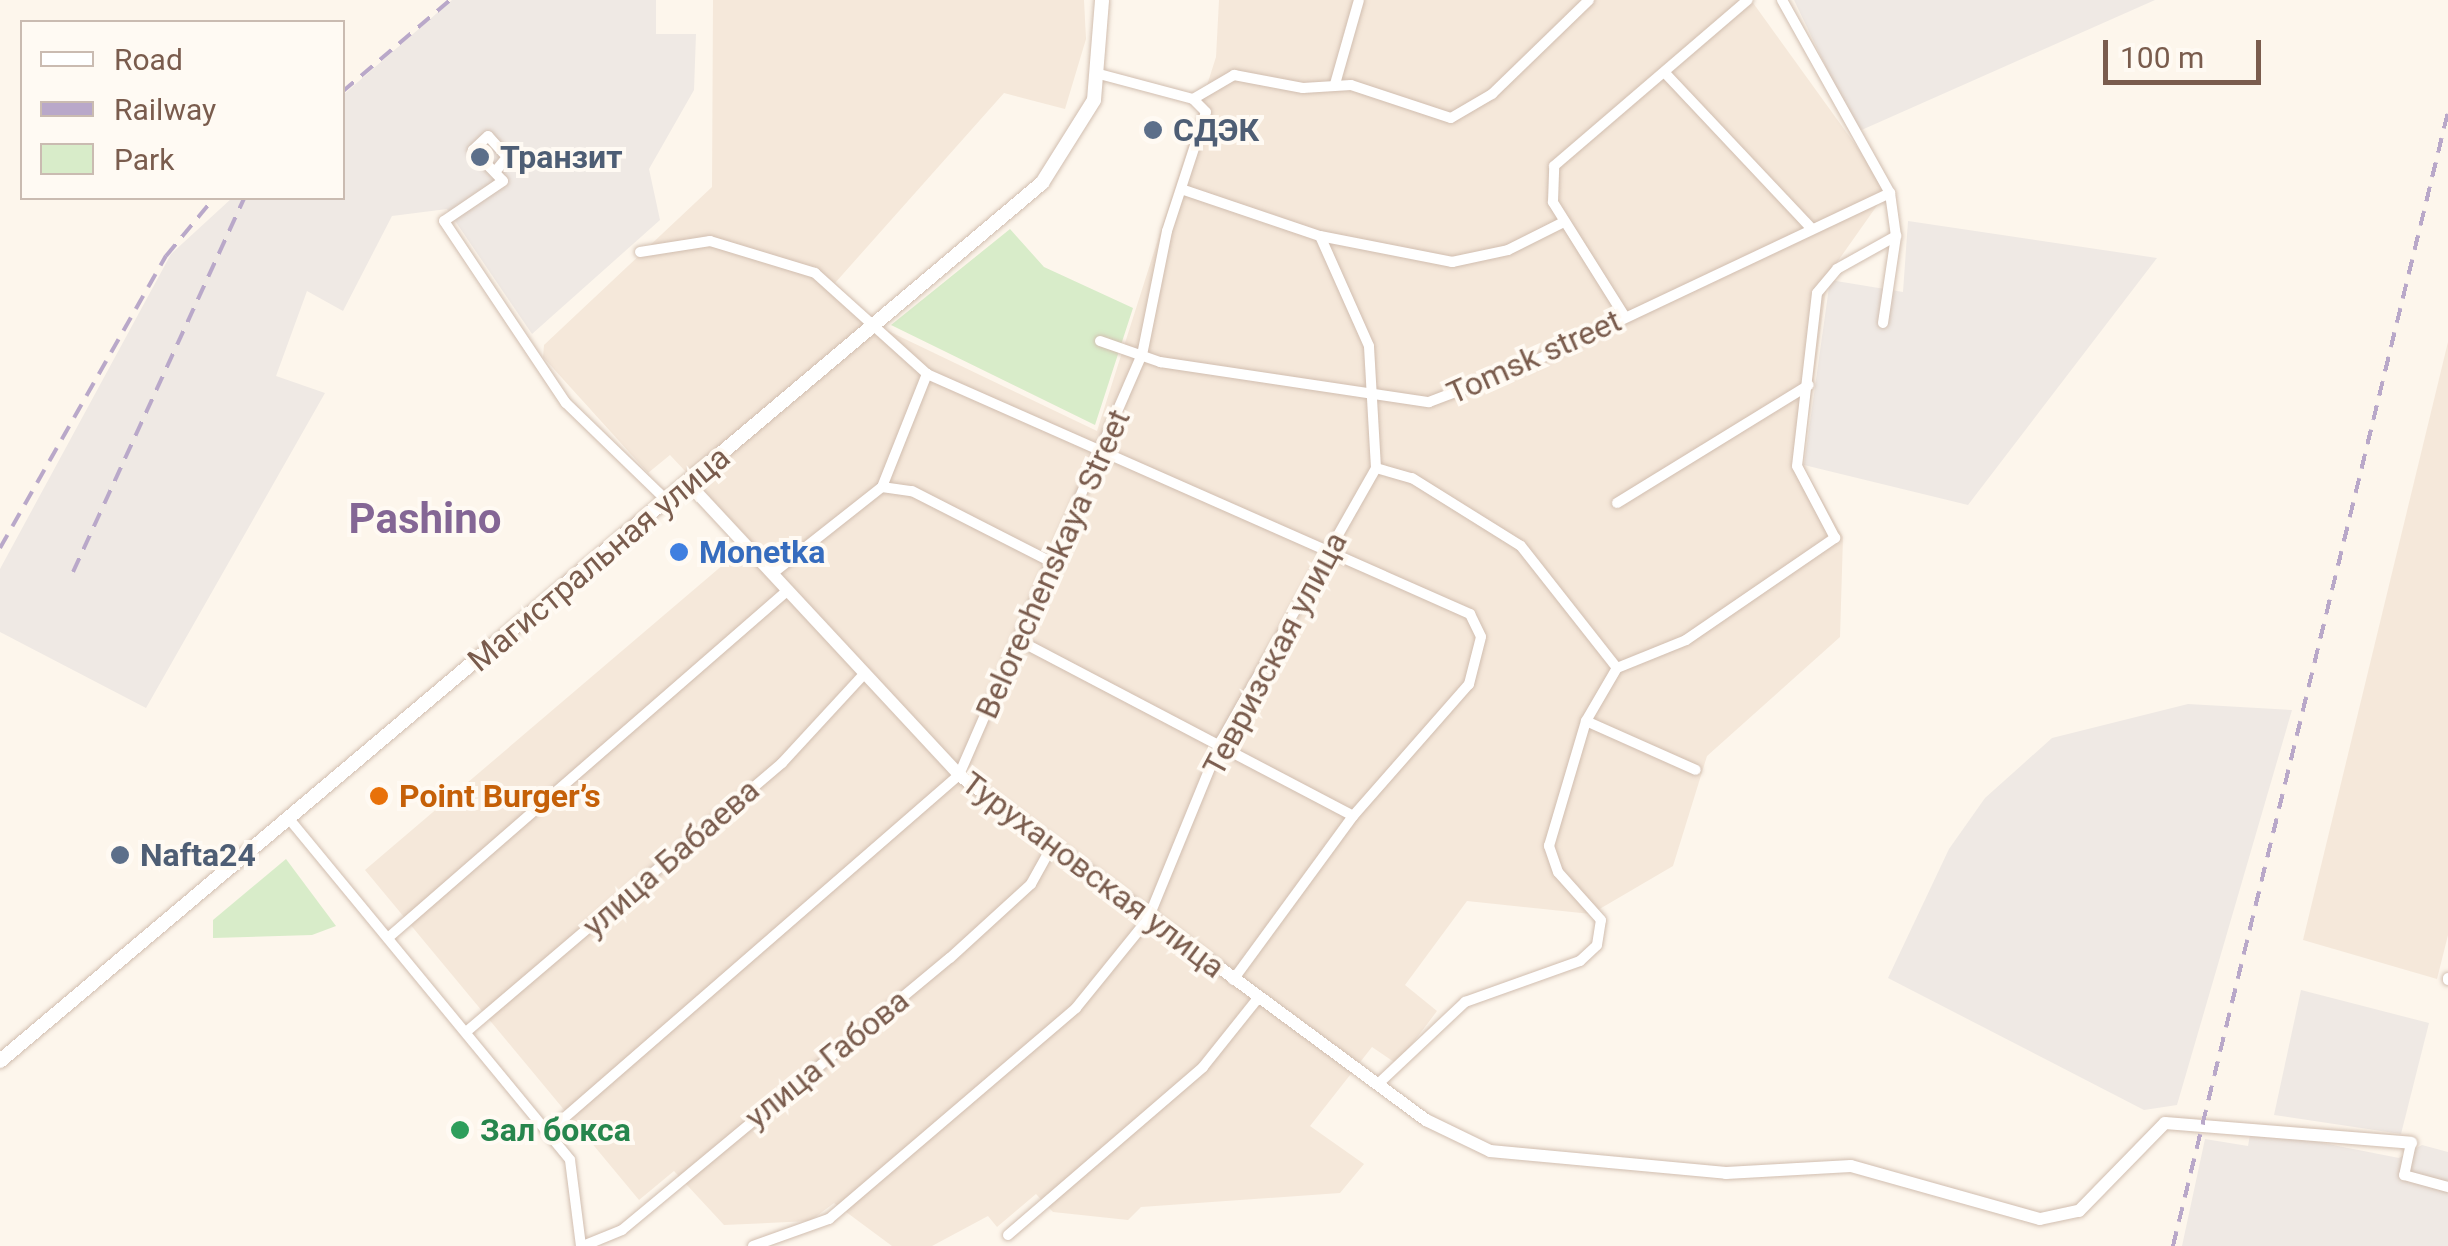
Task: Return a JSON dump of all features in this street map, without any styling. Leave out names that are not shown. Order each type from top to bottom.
[{"type":"main road","name":"Магистральная улица","points":[[0,1061],[688,484],[1056,167],[1084,123],[1099,74],[1102,0]]},
{"type":"street","points":[[1334,84],[1359,0]]},
{"type":"street","points":[[1099,74],[1193,99],[1224,75],[1334,84],[1450,118],[1492,94],[1589,0]]},
{"type":"street","points":[[1624,317],[1564,222],[1551,186],[1562,153],[1666,74],[1748,0]]},
{"type":"street","points":[[1782,0],[1890,192],[1896,236],[1883,323]]},
{"type":"street","points":[[1666,74],[1810,227]]},
{"type":"street","name":"Belorechenskaya Street","points":[[548,1132],[959,775],[1105,450],[1142,355],[1206,112],[1193,99]]},
{"type":"street","points":[[495,172],[503,181],[444,221],[566,403],[666,500]]},
{"type":"street","points":[[1184,190],[1320,236],[1452,262],[1508,250],[1564,222]]},
{"type":"street","name":"Tomsk street","points":[[1100,341],[1142,355],[1340,385],[1378,400],[1454,396],[1890,192]]},
{"type":"street","name":"Тевризская улица","points":[[752,1246],[829,1219],[1076,1008],[1148,919],[1220,741],[1376,468],[1378,400],[1369,346],[1320,236]]},
{"type":"street","points":[[1378,1084],[1465,1002],[1580,961],[1597,945],[1601,920],[1558,872],[1548,846],[1586,720],[1617,668],[1686,640],[1830,544],[1832,528],[1804,483],[1797,448],[1824,281],[1896,236]]},
{"type":"street","points":[[640,252],[710,241],[793,264],[875,324],[927,374],[1459,606],[1481,637],[1469,684],[1353,816],[1233,980]]},
{"type":"street","points":[[773,573],[882,487],[927,374]]},
{"type":"street","points":[[1617,503],[1809,385]]},
{"type":"street","points":[[1376,468],[1412,478],[1521,546],[1617,668]]},
{"type":"street","name":"Турухановская улица","points":[[688,484],[959,775],[1051,848],[1404,1104],[1490,1151],[1540,1159],[1726,1173],[1812,1163],[2040,1218],[2080,1211],[2165,1123],[2411,1143]]},
{"type":"street","points":[[882,487],[912,491],[1055,564]]},
{"type":"street","points":[[389,937],[788,590]]},
{"type":"street","points":[[1020,641],[1220,741],[1353,816]]},
{"type":"street","name":"улица Бабаева","points":[[466,1032],[782,763],[865,673]]},
{"type":"street","points":[[1586,720],[1696,770]]},
{"type":"street","points":[[290,820],[548,1132],[578,1178],[582,1246]]},
{"type":"street","name":"улица Габова","points":[[582,1246],[622,1230],[950,958],[1031,884],[1051,848]]},
{"type":"street","points":[[1008,1235],[1202,1067],[1258,998]]},
{"type":"street","points":[[2411,1143],[2404,1174],[2448,1187]]},
{"type":"shaded area","points":[[452,0],[656,0],[656,34],[696,34],[694,90],[649,169],[660,220],[532,334],[447,209],[392,216],[343,311],[307,291],[276,376],[325,393],[146,708],[0,632],[0,569],[171,254],[230,200],[345,200],[345,93]]},
{"type":"shaded area","points":[[713,0],[1084,0],[1086,39],[1065,109],[1004,93],[835,283],[882,328],[1097,431],[1216,57],[1219,0],[1751,0],[1888,190],[1828,275],[1802,464],[1843,537],[1840,637],[1707,756],[1673,866],[1591,914],[1467,901],[1405,985],[1437,1011],[1397,1064],[1372,1047],[1310,1126],[1364,1164],[1340,1193],[1141,1207],[1128,1220],[1053,1212],[1036,1194],[997,1227],[988,1216],[932,1246],[892,1246],[834,1203],[810,1221],[724,1225],[674,1171],[639,1200],[365,870],[751,541],[670,455],[648,473],[543,357],[544,345],[712,187]]},
{"type":"shaded area","points":[[1794,0],[2155,0],[1857,132]]},
{"type":"shaded area","points":[[1908,221],[2157,258],[1968,505],[1804,465],[1830,280],[1903,292]]},
{"type":"shaded area","points":[[2448,342],[2448,935],[2437,979],[2303,940]]},
{"type":"shaded area","points":[[2188,704],[2292,710],[2177,1105],[2144,1110],[1888,978],[1949,849],[1985,798],[2052,738]]},
{"type":"shaded area","points":[[2301,990],[2429,1023],[2401,1134],[2274,1115]]},
{"type":"shaded area","points":[[2251,1129],[2399,1158],[2422,1145],[2448,1152],[2448,1246],[2182,1246],[2205,1139],[2248,1146]]},
{"type":"green space","points":[[1010,229],[1044,267],[1133,308],[1095,425],[891,325]]},
{"type":"green space","points":[[286,859],[336,926],[312,935],[213,938],[213,920]]},
{"type":"railway","points":[[345,89],[450,0]]},
{"type":"railway","points":[[2173,1246],[2448,112]]},
{"type":"railway","points":[[0,548],[166,256],[212,200]]},
{"type":"railway","points":[[73,572],[243,200]]},
{"type":"place","name":"СДЭК","points":[[1153,130]]},
{"type":"place","name":"Транзит","points":[[480,157]]},
{"type":"place","name":"Monetka","points":[[679,552]]},
{"type":"place","name":"Point Burger’s","points":[[379,796]]},
{"type":"place","name":"Nafta24","points":[[120,855]]},
{"type":"place","name":"Зал бокса","points":[[460,1130]]},
{"type":"district","name":"Pashino","points":[[425,519]]}]
